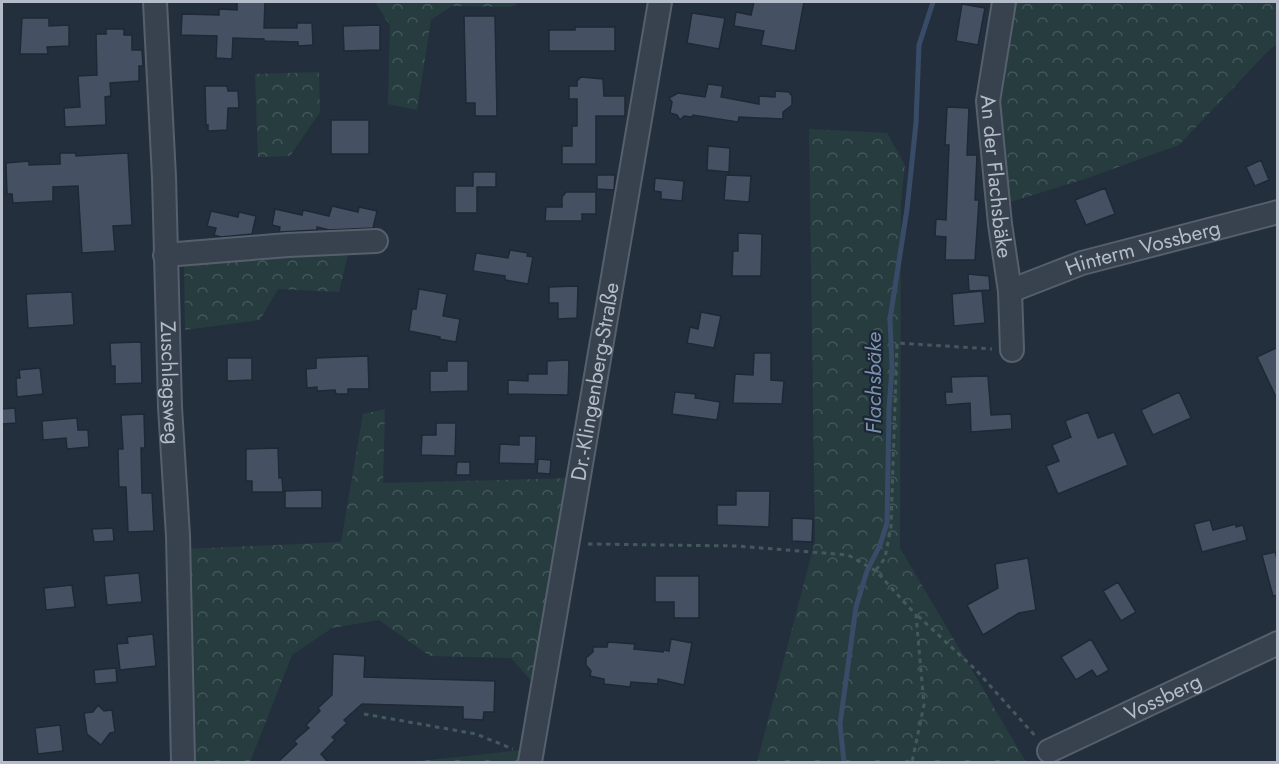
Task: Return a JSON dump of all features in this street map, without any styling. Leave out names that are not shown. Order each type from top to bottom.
[{"type":"street","name":"Zuschlagsweg","points":[[155,2],[164,177],[170,407],[178,536],[183,762]]},
{"type":"street","name":"Dr.-Klingenberg-Straße","points":[[531,760],[660,2]]},
{"type":"street","name":"An der Flachsbäke","points":[[1004,2],[988,101],[999,213],[1010,291],[1012,350]]},
{"type":"street","name":"Hinterm Vossberg","points":[[1010,291],[1082,263],[1278,212]]},
{"type":"street","points":[[165,255],[375,241]]},
{"type":"street","name":"Vossberg","points":[[1049,752],[1278,643]]},
{"type":"path","points":[[876,571],[885,558],[891,526],[897,343],[1012,350]]},
{"type":"path","points":[[568,543],[737,546],[848,555],[876,571],[916,615],[976,670],[1049,752]]},
{"type":"path","points":[[912,762],[924,705],[916,615]]},
{"type":"path","points":[[364,714],[476,734],[531,760]]},
{"type":"green space","points":[[375,2],[519,2],[511,7],[452,6],[431,20],[417,110],[388,104],[390,26]]},
{"type":"green space","points":[[1011,2],[1277,2],[1277,45],[1270,49],[1179,145],[1085,179],[1007,203],[995,98]]},
{"type":"green space","points":[[319,72],[320,112],[290,156],[258,157],[255,74]]},
{"type":"green space","points":[[809,129],[887,133],[905,165],[901,201],[900,548],[1026,762],[757,762],[815,541]]},
{"type":"green space","points":[[350,246],[339,292],[278,289],[260,320],[185,330],[184,253]]},
{"type":"green space","points":[[385,409],[383,483],[572,478],[535,685],[511,658],[430,656],[379,620],[332,628],[292,655],[250,762],[193,762],[187,549],[341,542],[363,414]]},
{"type":"green space","points":[[523,750],[521,762],[410,762]]},
{"type":"building","points":[[237,2],[265,2],[264,28],[297,28],[297,23],[312,23],[313,45],[298,46],[298,42],[233,38],[232,59],[216,58],[217,36],[181,35],[182,14],[219,15],[219,9],[237,10]]},
{"type":"building","points":[[754,2],[804,2],[795,51],[761,45],[764,31],[734,26],[736,12],[751,15]]},
{"type":"building","points":[[962,4],[985,8],[978,45],[956,41]]},
{"type":"building","points":[[692,13],[725,18],[719,49],[687,43]]},
{"type":"building","points":[[464,16],[495,16],[497,116],[475,116],[475,103],[466,103]]},
{"type":"building","points":[[22,18],[49,18],[49,26],[69,25],[69,46],[47,47],[48,54],[20,54]]},
{"type":"building","points":[[380,25],[380,50],[344,51],[343,26]]},
{"type":"building","points":[[575,27],[615,27],[615,51],[549,51],[549,30],[575,30]]},
{"type":"building","points":[[106,29],[124,29],[124,35],[132,35],[132,50],[142,50],[143,66],[139,66],[139,81],[110,83],[111,96],[105,97],[106,125],[65,127],[64,108],[80,107],[78,76],[97,75],[96,34],[106,34]]},
{"type":"building","points":[[581,77],[603,79],[604,96],[625,96],[625,116],[596,116],[596,164],[562,164],[562,146],[572,146],[572,126],[577,126],[577,99],[569,99],[569,86],[577,86],[577,81]]},
{"type":"building","points":[[708,84],[723,86],[721,97],[759,104],[759,96],[775,97],[775,91],[789,92],[792,96],[792,105],[783,112],[783,119],[739,117],[738,122],[693,115],[692,117],[684,116],[680,120],[677,115],[670,113],[672,102],[669,98],[678,93],[705,97]]},
{"type":"building","points":[[205,86],[227,86],[228,91],[238,91],[239,108],[228,108],[227,130],[208,131]]},
{"type":"building","points":[[947,107],[969,108],[967,155],[977,155],[975,200],[979,200],[975,260],[945,260],[946,237],[935,236],[936,219],[946,220],[949,145],[945,145]]},
{"type":"building","points":[[331,120],[369,120],[369,154],[331,154]]},
{"type":"building","points":[[708,146],[730,148],[729,172],[707,170]]},
{"type":"building","points":[[60,153],[76,153],[76,156],[128,153],[132,225],[113,226],[115,251],[82,253],[78,186],[53,187],[53,201],[13,203],[12,194],[7,194],[6,163],[29,161],[29,165],[60,164]]},
{"type":"building","points":[[1261,160],[1269,180],[1255,186],[1246,167]]},
{"type":"building","points":[[473,172],[496,172],[496,187],[477,187],[477,213],[455,213],[455,186],[473,186]]},
{"type":"building","points":[[597,175],[615,175],[614,190],[597,189]]},
{"type":"building","points":[[726,175],[751,176],[749,202],[724,200]]},
{"type":"building","points":[[655,178],[684,181],[682,201],[661,199],[661,192],[654,191]]},
{"type":"building","points":[[1105,188],[1115,214],[1086,225],[1075,200]]},
{"type":"building","points":[[566,192],[596,192],[596,214],[582,214],[582,221],[545,221],[546,207],[562,207],[562,197]]},
{"type":"building","points":[[332,206],[358,212],[359,207],[377,211],[373,228],[329,230],[317,227],[317,230],[279,232],[280,227],[272,225],[275,209],[302,215],[303,210],[329,216]]},
{"type":"building","points":[[211,211],[238,217],[239,212],[256,216],[252,234],[221,237],[214,235],[216,228],[207,226]]},
{"type":"building","points":[[738,233],[762,234],[761,276],[732,276],[733,251],[738,251]]},
{"type":"building","points":[[510,250],[528,253],[527,256],[533,257],[528,284],[505,280],[505,276],[473,271],[476,253],[508,258]]},
{"type":"building","points":[[968,274],[989,276],[990,290],[969,291]]},
{"type":"building","points":[[578,286],[577,318],[558,319],[558,303],[549,303],[549,287]]},
{"type":"building","points":[[419,289],[447,294],[443,316],[460,319],[456,342],[409,331],[412,309],[416,309]]},
{"type":"building","points":[[982,291],[985,323],[954,326],[952,294]]},
{"type":"building","points":[[72,292],[74,325],[28,328],[26,294]]},
{"type":"building","points":[[701,312],[721,316],[714,348],[687,343],[690,327],[698,329]]},
{"type":"building","points":[[141,342],[142,383],[115,384],[115,366],[111,366],[110,343]]},
{"type":"building","points":[[1278,347],[1278,401],[1257,357]]},
{"type":"building","points":[[754,353],[771,353],[771,380],[784,381],[782,404],[733,403],[735,374],[753,375]]},
{"type":"building","points":[[368,356],[369,389],[348,389],[348,394],[336,394],[335,390],[317,391],[317,387],[307,388],[306,369],[316,368],[316,358]]},
{"type":"building","points":[[227,358],[252,358],[252,380],[227,381]]},
{"type":"building","points":[[569,360],[568,395],[508,394],[508,380],[528,381],[528,374],[547,374],[547,361]]},
{"type":"building","points":[[447,361],[468,361],[468,391],[430,392],[430,371],[447,371]]},
{"type":"building","points":[[40,368],[43,394],[17,397],[16,378],[20,378],[19,370]]},
{"type":"building","points":[[988,376],[991,415],[1011,414],[1012,429],[971,432],[970,403],[946,405],[945,392],[952,392],[951,377]]},
{"type":"building","points":[[675,392],[696,394],[695,398],[720,402],[717,420],[672,414]]},
{"type":"building","points":[[1179,392],[1191,418],[1153,435],[1141,410]]},
{"type":"building","points":[[15,408],[16,423],[2,424],[2,409]]},
{"type":"building","points":[[1088,412],[1098,438],[1114,432],[1128,465],[1058,494],[1046,466],[1059,461],[1052,445],[1071,437],[1065,421]]},
{"type":"building","points":[[144,414],[145,448],[141,448],[142,493],[152,493],[154,531],[128,532],[126,487],[119,487],[118,449],[123,449],[121,415]]},
{"type":"building","points":[[77,418],[78,430],[88,430],[89,447],[67,449],[66,438],[43,440],[42,421]]},
{"type":"building","points":[[436,423],[456,423],[455,456],[421,455],[422,435],[436,435]]},
{"type":"building","points":[[519,436],[536,436],[535,464],[499,463],[500,444],[519,445]]},
{"type":"building","points":[[278,448],[279,478],[282,478],[283,492],[252,492],[252,481],[246,481],[246,449]]},
{"type":"building","points":[[538,459],[551,460],[550,474],[537,473]]},
{"type":"building","points":[[457,462],[470,462],[470,475],[456,475]]},
{"type":"building","points":[[322,490],[322,508],[285,508],[285,491]]},
{"type":"building","points":[[736,491],[770,491],[769,527],[717,525],[717,505],[736,505]]},
{"type":"building","points":[[792,518],[813,519],[812,542],[792,541]]},
{"type":"building","points":[[1210,520],[1213,530],[1236,524],[1236,527],[1243,525],[1247,540],[1202,552],[1194,524]]},
{"type":"building","points":[[113,528],[114,541],[94,542],[92,529]]},
{"type":"building","points":[[1275,552],[1278,561],[1278,595],[1273,596],[1262,555]]},
{"type":"building","points":[[1028,558],[1036,610],[1019,613],[983,635],[967,605],[998,588],[995,564]]},
{"type":"building","points":[[139,573],[142,602],[107,605],[104,576]]},
{"type":"building","points":[[655,576],[699,576],[699,618],[674,618],[674,602],[655,602]]},
{"type":"building","points":[[1118,582],[1136,612],[1121,621],[1103,591]]},
{"type":"building","points":[[72,585],[75,607],[46,610],[44,588]]},
{"type":"building","points":[[153,634],[156,666],[120,670],[117,644],[128,643],[127,637]]},
{"type":"building","points":[[671,639],[692,643],[684,685],[658,679],[658,684],[631,682],[630,687],[604,684],[604,679],[590,676],[591,671],[586,665],[586,658],[593,652],[593,647],[607,647],[608,642],[635,644],[634,649],[663,652],[664,650],[669,651]]},
{"type":"building","points":[[1091,639],[1109,670],[1097,677],[1092,670],[1076,680],[1061,657]]},
{"type":"building","points":[[333,654],[365,656],[364,677],[495,681],[494,712],[484,712],[483,720],[463,719],[463,707],[362,704],[344,720],[347,723],[332,737],[335,740],[321,754],[328,762],[278,762],[297,744],[294,741],[309,728],[306,725],[320,711],[318,708],[332,695]]},
{"type":"building","points":[[116,668],[117,682],[95,684],[94,670]]},
{"type":"building","points":[[98,705],[104,711],[112,710],[115,732],[110,733],[101,745],[87,734],[84,713],[93,712]]},
{"type":"building","points":[[60,725],[63,751],[38,754],[35,728]]},
{"type":"waterway","name":"Flachsbäke","points":[[844,762],[840,724],[856,607],[867,571],[880,545],[887,523],[892,368],[890,319],[907,209],[916,123],[919,45],[933,2]]}]
